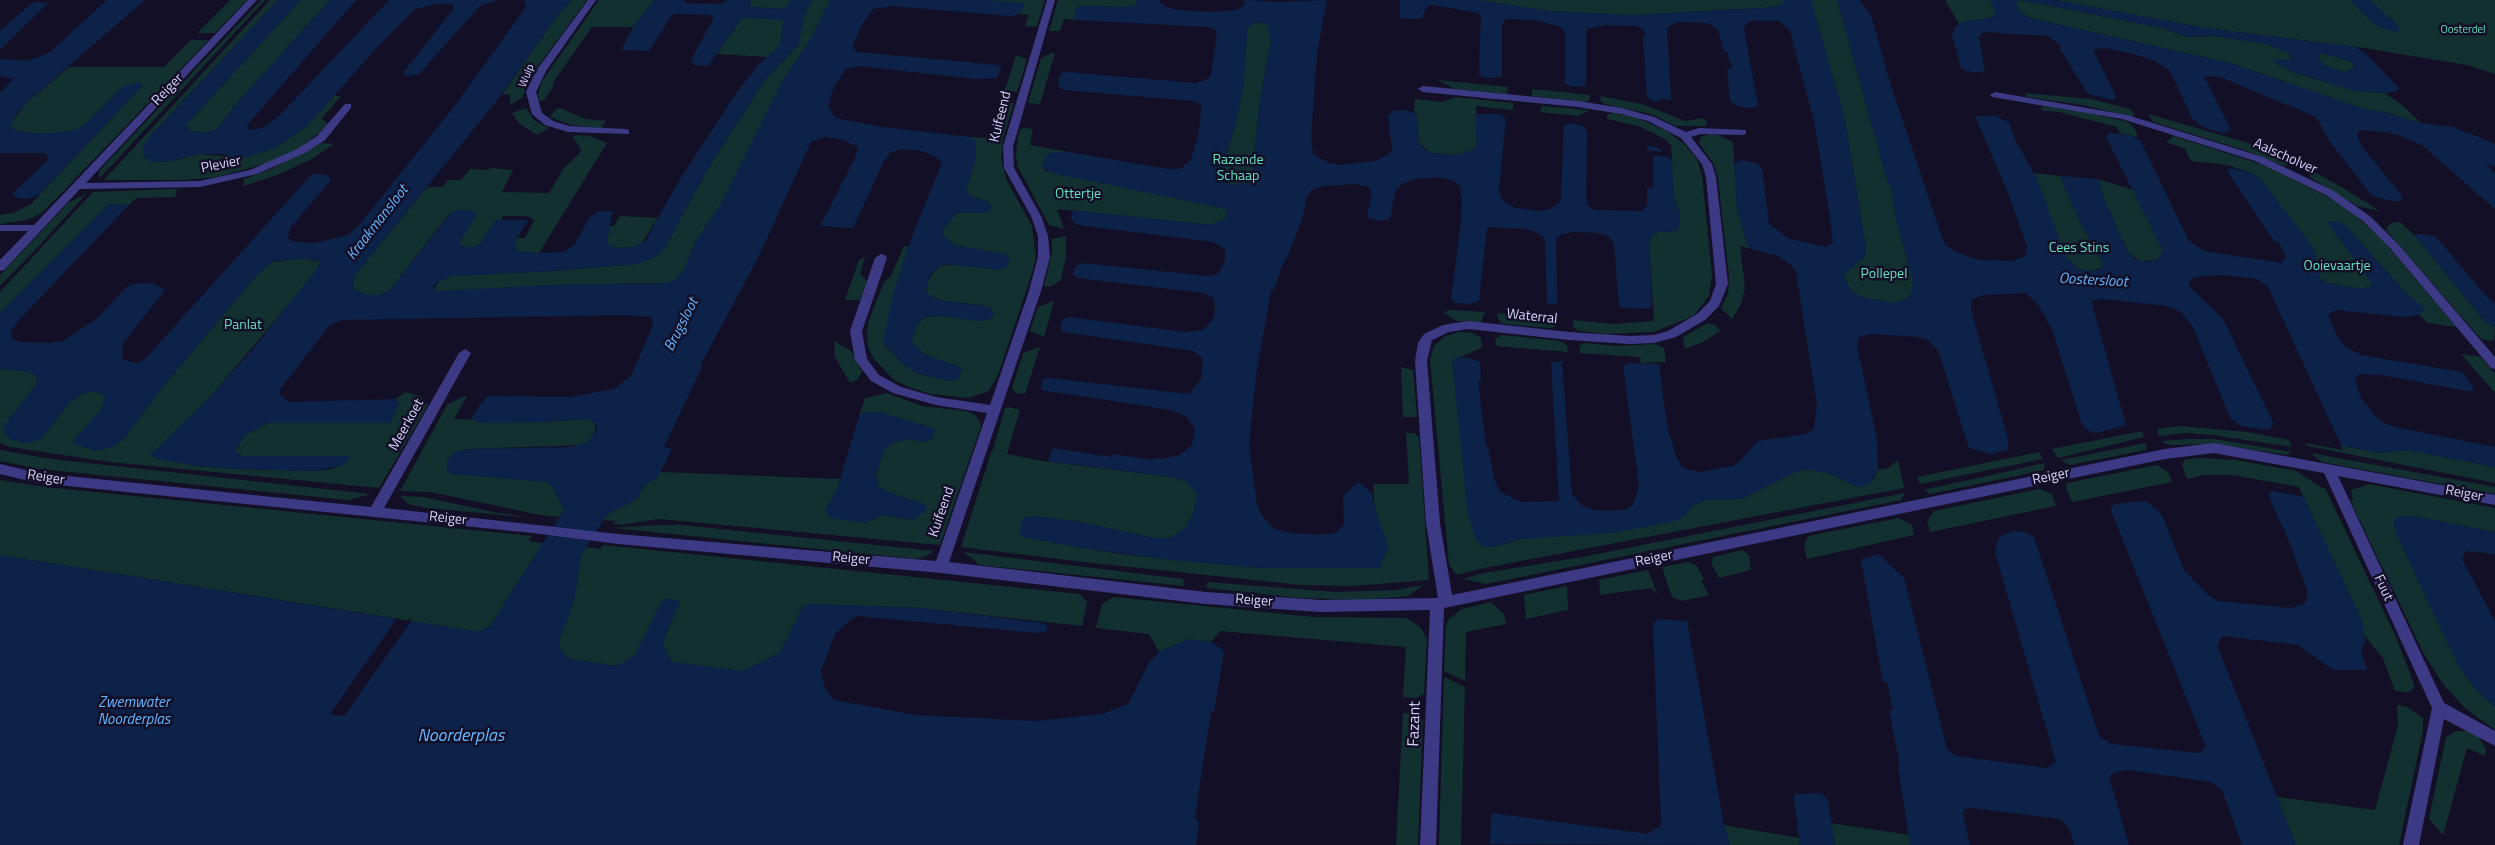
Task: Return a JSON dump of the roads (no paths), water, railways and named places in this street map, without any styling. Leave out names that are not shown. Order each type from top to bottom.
[{"type":"street","name":"Reiger","points":[[0,266],[253,0]]},
{"type":"street","name":"Wulp","points":[[592,0],[540,71],[531,92],[538,114],[549,123],[568,129],[625,132]]},
{"type":"street","name":"Kuifeend","points":[[941,567],[1036,291],[1044,257],[1043,236],[1036,216],[1009,168],[1008,147],[1051,0]]},
{"type":"street","name":"Waterral","points":[[1424,89],[1578,104],[1622,111],[1651,119],[1685,136],[1707,164],[1711,177],[1722,284],[1715,303],[1701,318],[1672,334],[1654,339],[1630,340],[1569,336],[1468,325],[1447,328],[1428,338],[1424,343],[1421,361],[1433,523],[1442,603]]},
{"type":"street","name":"Aalscholver","points":[[1995,95],[2096,111],[2133,120],[2259,159],[2330,193],[2367,219],[2394,246],[2495,365]]},
{"type":"street","name":"Plevier","points":[[77,186],[200,184],[253,172],[284,160],[314,142],[348,106]]},
{"type":"street","points":[[1685,136],[1699,131],[1742,132]]},
{"type":"street","points":[[0,228],[36,228]]},
{"type":"street","points":[[881,258],[856,331],[861,360],[876,378],[897,390],[936,401],[994,410]]},
{"type":"street","name":"Meerkoet","points":[[375,512],[465,353]]},
{"type":"street","name":"Reiger","points":[[0,470],[38,478],[537,528],[618,539],[941,567],[1206,598],[1320,606],[1442,603],[2165,454],[2214,448],[2495,500]]},
{"type":"street","name":"Fuut","points":[[2328,468],[2439,708]]},
{"type":"street","name":"Fazant","points":[[1428,845],[1442,603]]},
{"type":"street","points":[[2411,845],[2439,708],[2495,739]]},
{"type":"water","points":[[107,0],[145,0],[26,103],[15,115],[11,128],[22,132],[41,134],[76,130],[89,121],[122,87],[136,83],[142,83],[142,86],[40,194],[28,199],[17,198],[13,193],[49,159],[45,153],[0,153],[0,93],[13,79],[0,76],[0,59],[27,61],[49,53]]},
{"type":"water","points":[[278,0],[301,0],[187,124],[189,131],[205,133],[217,129],[236,104],[330,0],[356,0],[249,123],[247,127],[249,130],[263,128],[279,116],[389,0],[498,0],[480,6],[419,74],[408,76],[403,73],[454,8],[452,4],[435,4],[415,9],[373,52],[307,126],[275,148],[244,158],[235,159],[221,154],[198,154],[172,161],[150,162],[143,155],[143,146],[150,136]]},
{"type":"water","points":[[522,0],[572,0],[558,15],[494,104],[356,274],[353,283],[354,290],[367,295],[380,295],[390,290],[450,214],[457,210],[471,210],[477,214],[460,242],[462,247],[474,247],[480,244],[496,220],[528,220],[517,238],[515,245],[517,251],[537,253],[563,252],[574,245],[590,217],[599,211],[613,211],[607,241],[610,246],[617,248],[634,247],[646,240],[677,184],[737,92],[758,65],[778,47],[781,41],[783,20],[742,18],[708,66],[694,65],[691,60],[714,17],[710,15],[672,15],[649,51],[621,50],[633,27],[654,0],[683,0],[687,3],[721,4],[728,0],[751,0],[750,5],[753,7],[782,9],[791,0],[812,0],[805,13],[798,45],[765,80],[707,170],[665,248],[658,256],[638,264],[452,276],[436,283],[433,286],[436,291],[551,285],[668,283],[675,280],[684,269],[695,242],[721,204],[782,82],[810,40],[830,0],[983,0],[1024,3],[1023,9],[1019,14],[1011,16],[892,6],[873,9],[862,25],[852,47],[857,52],[998,65],[1001,69],[997,78],[976,79],[859,66],[846,69],[834,86],[828,107],[836,118],[882,127],[971,137],[976,142],[976,158],[966,190],[969,196],[990,202],[991,208],[986,213],[957,213],[944,228],[943,235],[954,245],[1004,254],[1010,259],[1006,268],[1000,270],[943,264],[930,275],[926,290],[929,295],[939,300],[990,307],[994,313],[993,317],[988,320],[978,321],[940,316],[925,317],[917,325],[912,340],[916,347],[926,355],[962,368],[959,379],[950,381],[916,373],[904,365],[883,343],[893,293],[914,231],[942,163],[936,157],[921,151],[902,149],[891,152],[884,161],[853,228],[820,226],[855,158],[858,147],[841,139],[825,137],[811,142],[758,258],[700,366],[702,367],[664,447],[672,449],[658,477],[646,484],[637,499],[607,514],[581,556],[574,601],[560,638],[560,649],[569,659],[617,666],[635,655],[662,601],[666,599],[680,601],[662,644],[672,662],[742,671],[780,653],[803,606],[812,604],[921,608],[1043,623],[1047,626],[1047,631],[1038,633],[857,616],[835,634],[821,671],[825,688],[834,700],[916,715],[1035,721],[1102,714],[1128,704],[1149,663],[1159,652],[1188,639],[1211,642],[1224,651],[1214,712],[1211,711],[1195,816],[1199,823],[1196,845],[0,845],[0,555],[397,619],[331,714],[344,716],[411,621],[480,632],[490,626],[564,510],[553,487],[547,482],[452,474],[446,471],[448,459],[454,452],[471,449],[571,447],[588,442],[597,429],[595,423],[588,419],[481,423],[471,419],[480,404],[488,396],[570,397],[614,389],[631,376],[653,325],[651,317],[624,315],[342,320],[330,325],[278,392],[288,402],[396,399],[399,405],[390,423],[268,423],[245,435],[235,451],[242,456],[351,456],[345,465],[315,471],[237,469],[198,466],[159,459],[150,455],[211,396],[253,349],[320,265],[320,262],[311,259],[278,260],[272,262],[257,275],[165,384],[122,441],[110,448],[96,451],[74,444],[75,439],[102,408],[105,399],[102,394],[95,391],[81,394],[69,403],[42,438],[37,441],[24,443],[12,440],[6,436],[3,427],[36,385],[37,376],[26,371],[0,369],[0,313],[109,204],[129,205],[20,319],[11,331],[11,338],[19,342],[49,343],[63,341],[95,320],[132,284],[153,283],[165,290],[123,343],[122,359],[136,363],[144,360],[312,174],[327,175],[331,180],[290,228],[288,238],[294,242],[315,243],[348,235],[360,224],[453,108],[526,7],[525,2]]},
{"type":"water","points":[[1137,0],[1158,0],[1164,6],[1177,10],[1209,12],[1236,10],[1243,6],[1245,0],[1279,2],[1327,0],[1317,53],[1311,137],[1313,154],[1329,163],[1340,165],[1375,161],[1389,154],[1392,150],[1388,116],[1393,111],[1404,110],[1416,113],[1419,143],[1430,153],[1456,155],[1473,150],[1477,145],[1475,114],[1500,114],[1506,119],[1499,190],[1501,198],[1507,204],[1516,208],[1541,211],[1550,209],[1558,204],[1561,198],[1564,125],[1572,123],[1585,127],[1587,134],[1586,197],[1588,206],[1594,210],[1642,211],[1647,205],[1647,146],[1657,147],[1672,160],[1674,197],[1680,214],[1678,231],[1658,232],[1652,236],[1649,243],[1652,305],[1649,309],[1619,307],[1614,243],[1608,236],[1598,233],[1574,232],[1562,234],[1556,239],[1557,304],[1547,304],[1545,242],[1542,236],[1525,229],[1487,227],[1479,301],[1470,304],[1455,303],[1451,299],[1462,200],[1460,186],[1452,180],[1438,177],[1415,179],[1402,184],[1395,192],[1390,219],[1377,221],[1367,217],[1372,193],[1368,187],[1357,184],[1323,186],[1312,190],[1307,196],[1302,219],[1274,290],[1271,290],[1256,375],[1249,445],[1257,505],[1263,517],[1274,529],[1291,533],[1318,535],[1336,533],[1344,524],[1343,496],[1358,482],[1372,493],[1375,509],[1388,547],[1380,568],[1262,568],[1170,560],[1082,548],[1023,537],[1019,533],[1025,517],[1034,516],[1075,521],[1154,538],[1170,538],[1185,528],[1194,512],[1197,495],[1187,482],[1172,477],[1048,461],[1053,448],[1111,457],[1113,454],[1153,460],[1154,458],[1162,459],[1180,455],[1192,445],[1195,429],[1187,417],[1171,410],[1041,390],[1043,379],[1049,378],[1189,394],[1201,379],[1203,359],[1194,351],[1063,332],[1060,327],[1063,320],[1068,317],[1185,332],[1203,330],[1213,319],[1215,312],[1214,298],[1204,293],[1077,278],[1073,274],[1075,267],[1082,263],[1208,276],[1218,274],[1225,261],[1225,249],[1213,242],[1077,225],[1071,219],[1073,210],[1210,225],[1226,219],[1227,212],[1222,208],[1051,173],[1041,166],[1048,153],[1057,152],[1069,152],[1167,169],[1180,169],[1191,160],[1198,135],[1202,105],[1193,101],[1063,90],[1059,86],[1058,80],[1062,73],[1066,72],[1196,83],[1208,79],[1211,75],[1217,31],[1209,27],[1077,20],[1074,18],[1076,8],[1083,6],[1134,6]],"holes":[[[1255,22],[1267,24],[1271,41],[1260,100],[1252,177],[1246,183],[1231,185],[1222,181],[1220,177],[1237,119],[1244,84],[1248,28]]]},
{"type":"water","name":"Oostersloot","points":[[1400,0],[1477,0],[1549,11],[1631,15],[1762,8],[1776,6],[1784,3],[1784,0],[1811,0],[1845,120],[1866,248],[1865,256],[1847,272],[1844,279],[1854,293],[1864,298],[1893,303],[1907,299],[1912,292],[1913,280],[1897,223],[1891,189],[1837,0],[1859,0],[1871,15],[1891,86],[1946,245],[1956,252],[1979,260],[2012,261],[2025,256],[2027,247],[2009,195],[1975,116],[1996,116],[2009,123],[2016,142],[2037,178],[2066,258],[2079,269],[2089,271],[2100,270],[2104,264],[2080,222],[2060,176],[2098,179],[2106,204],[2129,253],[2135,260],[2150,262],[2158,259],[2163,251],[2106,137],[2110,133],[2130,135],[2140,140],[2189,241],[2204,251],[2281,263],[2286,257],[2279,242],[2274,241],[2227,171],[2231,168],[2251,173],[2261,179],[2310,243],[2316,253],[2319,277],[2324,282],[2360,289],[2370,287],[2372,284],[2327,222],[2336,221],[2345,225],[2405,292],[2425,309],[2419,315],[2404,317],[2336,310],[2328,315],[2337,336],[2345,347],[2361,355],[2462,372],[2474,388],[2473,391],[2467,391],[2382,375],[2359,374],[2355,380],[2361,398],[2376,417],[2386,424],[2400,428],[2495,447],[2495,467],[2407,450],[2378,453],[2341,445],[2268,287],[2257,279],[2224,275],[2202,276],[2189,281],[2189,286],[2223,319],[2274,424],[2269,430],[2241,426],[2230,418],[2193,327],[2181,312],[2168,306],[2101,299],[2091,301],[2126,425],[2095,433],[2088,430],[2082,424],[2052,330],[2040,307],[2026,293],[1984,295],[1971,300],[1972,314],[2008,439],[2008,450],[1990,454],[1969,448],[1938,350],[1928,340],[1918,337],[1871,334],[1858,339],[1857,346],[1877,439],[1878,470],[1868,486],[1857,487],[1831,474],[1805,469],[1741,499],[1704,500],[1692,506],[1685,516],[1676,521],[1612,533],[1521,539],[1493,547],[1484,547],[1476,540],[1468,516],[1452,360],[1457,357],[1480,362],[1481,381],[1478,381],[1486,446],[1488,447],[1494,478],[1500,492],[1521,502],[1559,501],[1551,362],[1562,361],[1572,494],[1582,506],[1598,511],[1625,510],[1633,505],[1639,485],[1623,366],[1628,363],[1659,364],[1667,426],[1677,458],[1682,467],[1690,470],[1701,472],[1732,466],[1738,463],[1758,441],[1806,434],[1814,429],[1817,404],[1796,272],[1791,265],[1778,256],[1751,249],[1747,244],[1737,209],[1734,164],[1741,160],[1756,163],[1762,168],[1769,224],[1789,239],[1827,247],[1833,242],[1829,212],[1814,121],[1790,31],[1779,21],[1751,21],[1747,23],[1744,29],[1758,106],[1749,108],[1737,106],[1730,101],[1727,69],[1732,69],[1731,62],[1729,61],[1728,53],[1724,52],[1718,30],[1708,23],[1677,22],[1667,28],[1671,100],[1660,99],[1656,102],[1647,97],[1643,37],[1646,34],[1638,26],[1606,25],[1586,29],[1586,86],[1574,87],[1565,84],[1565,33],[1561,27],[1535,20],[1506,19],[1502,24],[1502,77],[1486,78],[1479,75],[1481,15],[1433,5],[1427,6],[1422,18],[1405,19],[1400,17]]},
{"type":"water","points":[[1990,0],[2020,0],[2016,3],[2017,7],[2030,18],[2230,63],[2364,109],[2384,112],[2421,123],[2453,127],[2486,140],[2495,144],[2495,166],[2486,164],[2495,174],[2495,209],[2423,146],[2401,136],[2386,132],[2360,130],[2357,134],[2361,145],[2403,197],[2400,201],[2393,201],[2372,196],[2328,139],[2314,116],[2220,77],[2204,76],[2231,130],[2224,133],[2201,126],[2192,118],[2170,71],[2155,61],[2134,54],[2104,48],[2093,50],[2116,96],[2113,100],[2088,94],[2060,49],[2061,46],[2048,36],[1984,32],[1979,36],[1985,73],[1966,71],[1961,68],[1952,35],[1956,26],[1962,22],[1994,17],[1995,9]]},
{"type":"water","points":[[2021,0],[2056,0],[2206,28],[2355,47],[2366,54],[2399,88],[2397,91],[2385,93],[2356,91],[2295,73],[2276,63],[2273,59],[2291,60],[2290,54],[2266,44],[2215,36],[2188,37],[2162,28]],"holes":[[[2322,53],[2352,62],[2354,69],[2344,72],[2326,66],[2319,60],[2319,54]]]},
{"type":"water","points":[[2350,0],[2370,0],[2398,25],[2399,32],[2381,28],[2371,22]]},
{"type":"water","points":[[32,3],[48,3],[0,50],[0,31]]},
{"type":"water","points":[[2418,234],[2434,236],[2438,239],[2486,296],[2495,303],[2495,327],[2486,323],[2415,236]]},
{"type":"water","points":[[866,412],[880,412],[936,429],[932,439],[923,442],[908,439],[892,443],[885,449],[876,473],[878,487],[898,496],[925,504],[927,509],[914,520],[882,515],[865,523],[830,518],[825,511],[838,486],[859,416]]},
{"type":"water","points":[[2272,491],[2304,497],[2362,621],[2365,641],[2361,651],[2367,670],[2333,670],[2298,645],[2223,636],[2217,645],[2296,845],[2242,845],[2222,790],[2211,782],[2128,770],[2115,772],[2109,777],[2129,845],[2074,845],[2070,829],[2060,819],[1972,808],[1965,809],[1963,814],[1970,845],[1910,845],[1898,766],[1900,766],[1889,710],[1893,710],[1887,682],[1883,682],[1861,560],[1878,554],[1904,578],[1947,749],[1956,756],[2047,768],[2056,762],[1995,552],[1999,537],[2014,531],[2025,532],[2034,537],[2099,736],[2111,744],[2199,753],[2206,747],[2110,508],[2115,504],[2145,501],[2155,508],[2162,515],[2184,570],[2207,594],[2217,601],[2291,608],[2305,603],[2308,593],[2287,536],[2271,502],[2269,495]]},
{"type":"water","points":[[2400,516],[2412,516],[2495,532],[2495,554],[2466,551],[2462,559],[2495,621],[2495,707],[2476,690],[2458,665],[2395,532],[2394,520]]},
{"type":"water","points":[[1660,619],[1687,621],[1724,825],[1730,845],[1490,844],[1491,813],[1648,834],[1661,825],[1653,623]]},
{"type":"water","points":[[1821,793],[1828,800],[1835,845],[1800,845],[1795,794]]},
{"type":"park label","name":"Oosterdel","points":[[2463,30]]},
{"type":"park label","name":"Razende Schaap","points":[[1238,170]]},
{"type":"park label","name":"Ottertje","points":[[1078,195]]},
{"type":"park label","name":"Cees Stins","points":[[2079,249]]},
{"type":"park label","name":"Ooievaartje","points":[[2337,267]]},
{"type":"park label","name":"Pollepel","points":[[1884,275]]},
{"type":"park label","name":"Panlat","points":[[243,326]]},
{"type":"water label","name":"Kraakmansloot","points":[[378,223]]},
{"type":"water label","name":"Brugsloot","points":[[682,325]]},
{"type":"water label","name":"Zwemwater Noorderplas","points":[[134,712]]},
{"type":"water label","name":"Noorderplas","points":[[461,737]]}]
